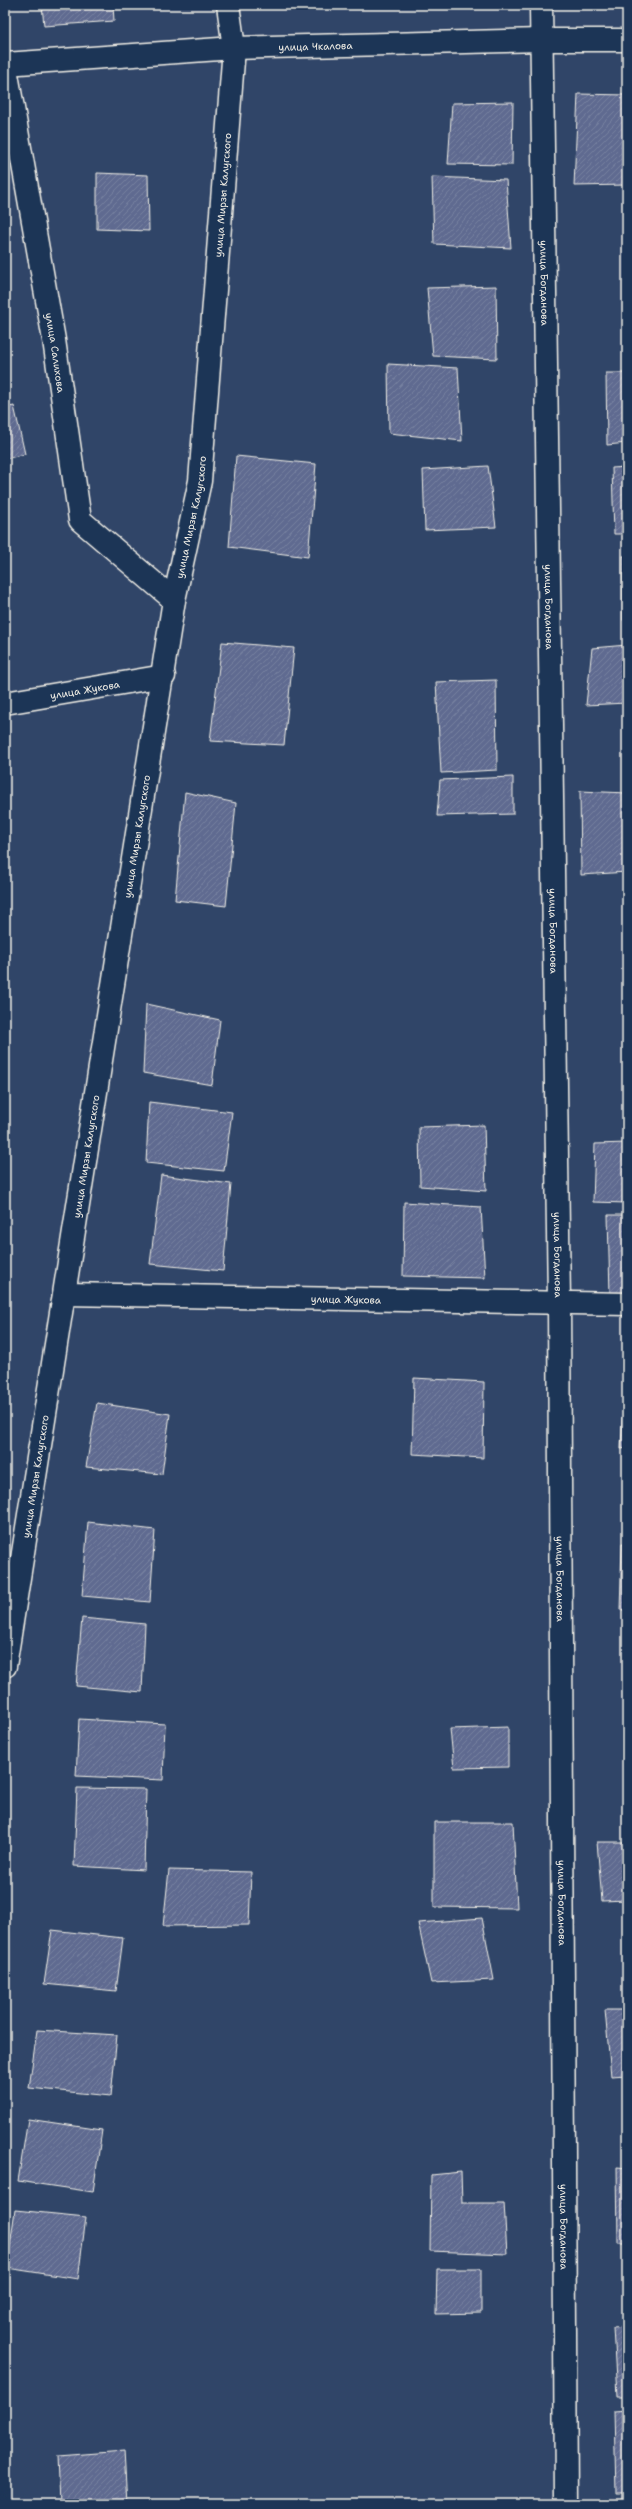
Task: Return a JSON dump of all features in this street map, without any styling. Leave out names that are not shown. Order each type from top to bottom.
[{"type":"street","name":"улица Мирзы Калугского","points":[[5,1666],[164,676],[174,600],[200,481],[234,48],[228,5]]},
{"type":"street","name":"улица Богданова","points":[[541,5],[559,1302],[566,2504]]},
{"type":"street","name":"улица Чкалова","points":[[5,64],[234,48],[541,40],[627,40]]},
{"type":"street","name":"улица Салихова","points":[[5,64],[54,340],[80,520],[174,600]]},
{"type":"street","name":"улица Жукова","points":[[5,703],[164,676]]},
{"type":"street","name":"улица Жукова","points":[[65,1294],[627,1304]]},
{"type":"building","points":[[42,5],[113,5],[114,21],[44,26]]},
{"type":"building","points":[[578,94],[627,95],[627,185],[574,186]]},
{"type":"building","points":[[513,102],[512,165],[448,164],[452,103]]},
{"type":"building","points":[[97,173],[148,175],[149,231],[97,229]]},
{"type":"building","points":[[432,177],[506,180],[511,248],[434,244]]},
{"type":"building","points":[[496,286],[497,359],[433,356],[427,288]]},
{"type":"building","points":[[388,364],[458,368],[462,441],[389,433]]},
{"type":"building","points":[[606,373],[627,373],[627,443],[607,445]]},
{"type":"building","points":[[14,406],[25,454],[5,459],[5,408]]},
{"type":"building","points":[[236,456],[316,464],[308,557],[229,547]]},
{"type":"building","points":[[488,466],[496,527],[425,530],[423,470]]},
{"type":"building","points":[[627,467],[627,534],[614,534],[612,468]]},
{"type":"building","points":[[623,556],[627,556],[627,620],[623,620]]},
{"type":"building","points":[[222,642],[294,648],[284,745],[210,741]]},
{"type":"building","points":[[627,645],[627,703],[586,705],[592,648]]},
{"type":"building","points":[[496,680],[497,770],[441,773],[436,682]]},
{"type":"building","points":[[513,777],[513,814],[437,816],[440,780]]},
{"type":"building","points":[[580,791],[627,793],[627,872],[581,875]]},
{"type":"building","points":[[185,792],[236,803],[226,906],[175,900]]},
{"type":"building","points":[[146,1004],[220,1020],[212,1085],[143,1073]]},
{"type":"building","points":[[149,1102],[232,1112],[224,1171],[146,1163]]},
{"type":"building","points":[[484,1125],[486,1191],[420,1186],[419,1127]]},
{"type":"building","points":[[627,1143],[627,1203],[593,1202],[595,1144]]},
{"type":"building","points":[[161,1175],[231,1184],[223,1271],[150,1264]]},
{"type":"building","points":[[404,1202],[481,1207],[485,1278],[403,1276]]},
{"type":"building","points":[[608,1215],[627,1215],[627,1295],[610,1296]]},
{"type":"building","points":[[414,1378],[484,1382],[483,1458],[412,1454]]},
{"type":"building","points":[[97,1403],[170,1414],[162,1474],[86,1467]]},
{"type":"building","points":[[623,1403],[627,1403],[627,1448],[621,1449]]},
{"type":"building","points":[[88,1522],[155,1530],[150,1602],[82,1596]]},
{"type":"building","points":[[622,1544],[627,1545],[627,1610],[620,1610]]},
{"type":"building","points":[[82,1618],[145,1624],[142,1692],[76,1686]]},
{"type":"building","points":[[79,1719],[165,1724],[163,1780],[76,1776]]},
{"type":"building","points":[[508,1727],[508,1767],[454,1768],[450,1729]]},
{"type":"building","points":[[77,1788],[146,1789],[144,1870],[74,1866]]},
{"type":"building","points":[[434,1822],[513,1822],[517,1908],[434,1907]]},
{"type":"building","points":[[597,1842],[627,1842],[627,1900],[602,1901]]},
{"type":"building","points":[[169,1870],[251,1872],[249,1925],[163,1926]]},
{"type":"building","points":[[482,1918],[494,1980],[431,1983],[418,1923]]},
{"type":"building","points":[[52,1930],[123,1938],[116,1991],[44,1984]]},
{"type":"building","points":[[605,2010],[627,2010],[627,2075],[611,2076]]},
{"type":"building","points":[[37,2030],[117,2035],[111,2096],[29,2088]]},
{"type":"building","points":[[28,2119],[102,2130],[93,2192],[18,2181]]},
{"type":"building","points":[[617,2167],[627,2168],[627,2243],[618,2243]]},
{"type":"building","points":[[461,2172],[462,2203],[504,2203],[507,2254],[430,2251],[431,2175]]},
{"type":"building","points":[[15,2210],[86,2217],[78,2279],[7,2268]]},
{"type":"building","points":[[437,2269],[481,2269],[481,2313],[436,2314]]},
{"type":"building","points":[[627,2327],[627,2396],[617,2396],[613,2328]]},
{"type":"building","points":[[627,2410],[627,2494],[616,2494],[614,2411]]},
{"type":"building","points":[[124,2451],[127,2504],[60,2504],[58,2456]]}]
